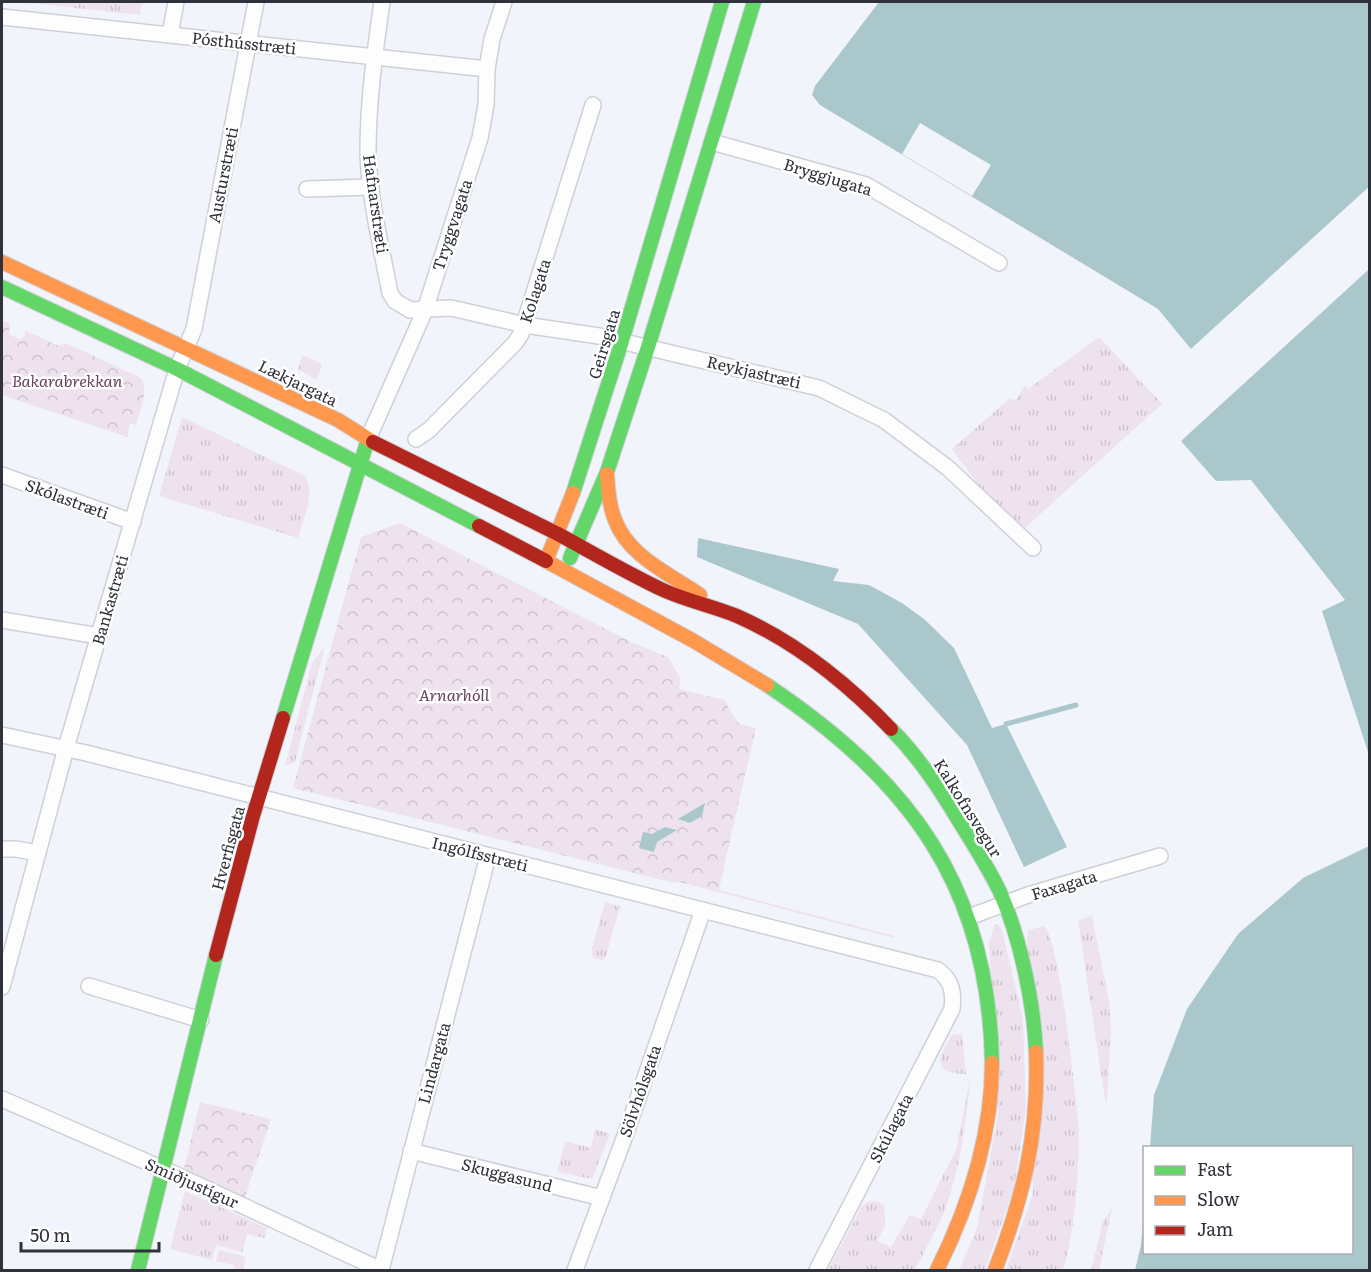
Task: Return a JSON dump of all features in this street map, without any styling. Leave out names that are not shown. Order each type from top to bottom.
[{"type":"main road","name":"Geirsgata","points":[[546,561],[558,534],[622,341],[722,2]]},
{"type":"main road","points":[[564,571],[607,472],[659,312],[754,2]]},
{"type":"main road","points":[[684,134],[692,155]]},
{"type":"main road","points":[[659,312],[653,285],[676,209]]},
{"type":"main road","name":"Lækjargata","points":[[2,262],[338,420],[368,439],[576,544]]},
{"type":"main road","points":[[2,287],[177,369],[702,645],[789,701],[844,742],[887,784],[916,819],[943,862],[969,917],[985,981],[991,1026],[992,1068],[988,1116],[981,1154],[961,1220],[937,1270]]},
{"type":"main road","name":"Hverfisgata","points":[[138,1270],[165,1170],[219,944],[259,798],[368,439]]},
{"type":"main road","points":[[607,472],[610,510],[627,542],[641,557],[674,576],[719,609]]},
{"type":"main road","name":"Kalkofnsvegur","points":[[576,544],[668,592],[719,609],[764,630],[802,653],[839,680],[895,731],[923,765],[948,801],[981,858],[1004,903],[1016,938],[1031,1005],[1037,1058],[1037,1108],[1032,1151],[1013,1228],[995,1270]]},
{"type":"street","points":[[170,35],[176,2]]},
{"type":"street","name":"Austurstræti","points":[[186,348],[194,329],[256,2]]},
{"type":"street","name":"Hafnarstræti","points":[[382,2],[370,102],[368,152],[371,187],[390,293],[404,308],[416,311],[425,310]]},
{"type":"street","name":"Tryggvagata","points":[[368,439],[425,310],[480,138],[486,105],[487,69],[492,39],[504,2]]},
{"type":"street","name":"Pósthússtræti","points":[[2,17],[487,69]]},
{"type":"street","name":"Kolagata","points":[[416,439],[429,430],[515,343],[525,325],[593,105]]},
{"type":"street","name":"Bryggjugata","points":[[712,142],[866,185],[999,263]]},
{"type":"street","points":[[307,189],[371,187]]},
{"type":"street","name":"Reykjastræti","points":[[425,310],[451,308],[525,325],[599,336],[819,388],[884,420],[948,468],[1033,548]]},
{"type":"street","name":"Bankastræti","points":[[2,987],[66,748],[177,369],[186,348]]},
{"type":"street","name":"Skólastræti","points":[[2,475],[133,522]]},
{"type":"street","points":[[2,620],[99,636]]},
{"type":"street","name":"Ingólfsstræti","points":[[2,735],[66,748],[925,965],[938,970],[951,984]]},
{"type":"street","points":[[2,849],[16,849],[38,854]]},
{"type":"street","name":"Lindargata","points":[[381,1270],[488,856]]},
{"type":"street","name":"Faxagata","points":[[969,917],[1004,903],[1160,856]]},
{"type":"street","name":"Sölvhólsgata","points":[[575,1270],[703,910]]},
{"type":"street","name":"Skúlagata","points":[[817,1270],[952,1009],[954,996],[951,984]]},
{"type":"street","points":[[89,986],[201,1020]]},
{"type":"street","name":"Smiðjustígur","points":[[2,1099],[165,1170],[381,1270]]},
{"type":"street","name":"Skuggasund","points":[[411,1151],[602,1198]]},
{"type":"green space","points":[[21,2],[142,2],[140,15]]},
{"type":"green space","name":"Bakarabrekkan","points":[[2,320],[10,324],[9,334],[19,339],[24,337],[26,331],[59,346],[66,343],[141,378],[144,389],[143,401],[136,425],[130,424],[127,437],[2,395]]},
{"type":"green space","points":[[1099,337],[1162,404],[1016,536],[952,449],[1008,398],[1015,401],[1025,385],[1028,389]]},
{"type":"green space","points":[[302,355],[322,364],[317,380],[298,369]]},
{"type":"green space","points":[[182,417],[305,476],[309,498],[298,538],[159,496]]},
{"type":"green space","name":"Arnarhóll","points":[[400,523],[631,642],[668,657],[681,679],[679,689],[724,700],[739,724],[756,728],[718,892],[293,788],[361,537]]},
{"type":"green space","points":[[325,646],[295,762],[285,766],[312,663]]},
{"type":"green space","points":[[724,867],[719,890],[894,936],[894,938],[703,888],[706,875]]},
{"type":"green space","points":[[605,902],[620,906],[606,956],[602,960],[593,958],[591,952]]},
{"type":"green space","points":[[1092,916],[1109,1002],[1111,1030],[1107,1100],[1105,1100],[1078,920]]},
{"type":"green space","points":[[997,924],[1002,929],[1023,1019],[1026,1108],[1014,1188],[985,1270],[959,1270],[977,1228],[998,1115],[989,942],[994,926]]},
{"type":"green space","points":[[1044,926],[1050,936],[1061,984],[1070,1049],[1079,1148],[1075,1204],[1063,1270],[1006,1270],[1033,1193],[1027,937],[1029,930]]},
{"type":"green space","points":[[962,1034],[966,1074],[947,1071],[942,1068],[941,1063],[943,1050],[952,1035]]},
{"type":"green space","points":[[971,1074],[955,1178],[941,1219],[915,1270],[828,1270],[862,1206],[868,1202],[875,1201],[884,1205],[885,1226],[877,1241],[891,1247],[910,1215],[921,1219],[956,1150]]},
{"type":"green space","points":[[200,1102],[271,1119],[245,1197],[184,1169]]},
{"type":"green space","points":[[595,1129],[610,1134],[592,1179],[557,1172],[565,1141],[591,1148]]},
{"type":"green space","points":[[185,1191],[267,1228],[265,1238],[247,1234],[243,1252],[216,1245],[212,1260],[170,1249]]},
{"type":"green space","points":[[1112,1208],[1099,1270],[1091,1270],[1103,1222]]},
{"type":"green space","points":[[219,1250],[246,1257],[243,1270],[233,1270],[234,1265],[216,1261]]},
{"type":"water","points":[[879,2],[1369,2],[1369,187],[1191,349],[1158,309],[820,105],[812,95],[815,86]]},
{"type":"water","points":[[1369,269],[1369,755],[1322,611],[1345,600],[1251,480],[1216,481],[1181,441]]},
{"type":"water","points":[[698,538],[839,569],[833,581],[869,585],[902,603],[924,619],[954,648],[992,728],[1006,724],[1067,847],[1024,867],[967,745],[858,624],[697,557]]},
{"type":"water","points":[[705,803],[702,816],[690,823],[678,819]]},
{"type":"water","points":[[665,827],[677,830],[657,842],[654,852],[639,848],[643,832],[652,834]]},
{"type":"water","points":[[1369,846],[1369,1270],[1135,1270],[1141,1245],[1143,1221],[1143,1254],[1353,1254],[1353,1146],[1150,1146],[1154,1095],[1187,1009],[1238,934],[1303,878]]},
{"type":"pier","points":[[920,123],[991,165],[972,196],[902,154]]},
{"type":"pier","points":[[1369,187],[1370,191],[1193,351],[1191,349]]},
{"type":"pier","points":[[1367,266],[1370,266],[1369,269],[1232,394],[1230,392]]},
{"type":"waterway","points":[[1006,724],[1076,705]]},
{"type":"traffic: fast","points":[[573,493],[622,341],[722,2]]},
{"type":"traffic: fast","points":[[570,558],[607,472],[648,347],[754,2]]},
{"type":"traffic: fast","points":[[2,287],[177,369],[479,526]]},
{"type":"traffic: fast","points":[[283,718],[368,439]]},
{"type":"traffic: fast","points":[[767,685],[818,722],[862,760],[900,800],[932,844],[957,891],[976,943],[987,1000],[992,1063]]},
{"type":"traffic: fast","points":[[891,729],[936,785],[1000,892],[1014,929],[1025,970],[1036,1052]]},
{"type":"traffic: fast","points":[[138,1270],[216,955]]},
{"type":"traffic: slow","points":[[2,262],[338,420],[373,442]]},
{"type":"traffic: slow","points":[[607,474],[613,514],[621,533],[651,563],[700,595]]},
{"type":"traffic: slow","points":[[573,493],[546,561],[692,640],[767,685]]},
{"type":"traffic: slow","points":[[995,1270],[1014,1216],[1028,1163],[1035,1110],[1036,1052]]},
{"type":"traffic: slow","points":[[937,1270],[959,1221],[983,1144],[988,1117],[992,1063]]},
{"type":"traffic: jam","points":[[373,442],[558,534]]},
{"type":"traffic: jam","points":[[479,526],[546,561]]},
{"type":"traffic: jam","points":[[558,534],[663,590],[737,616],[780,638],[820,665],[891,729]]},
{"type":"traffic: jam","points":[[216,955],[253,816],[283,718]]}]
